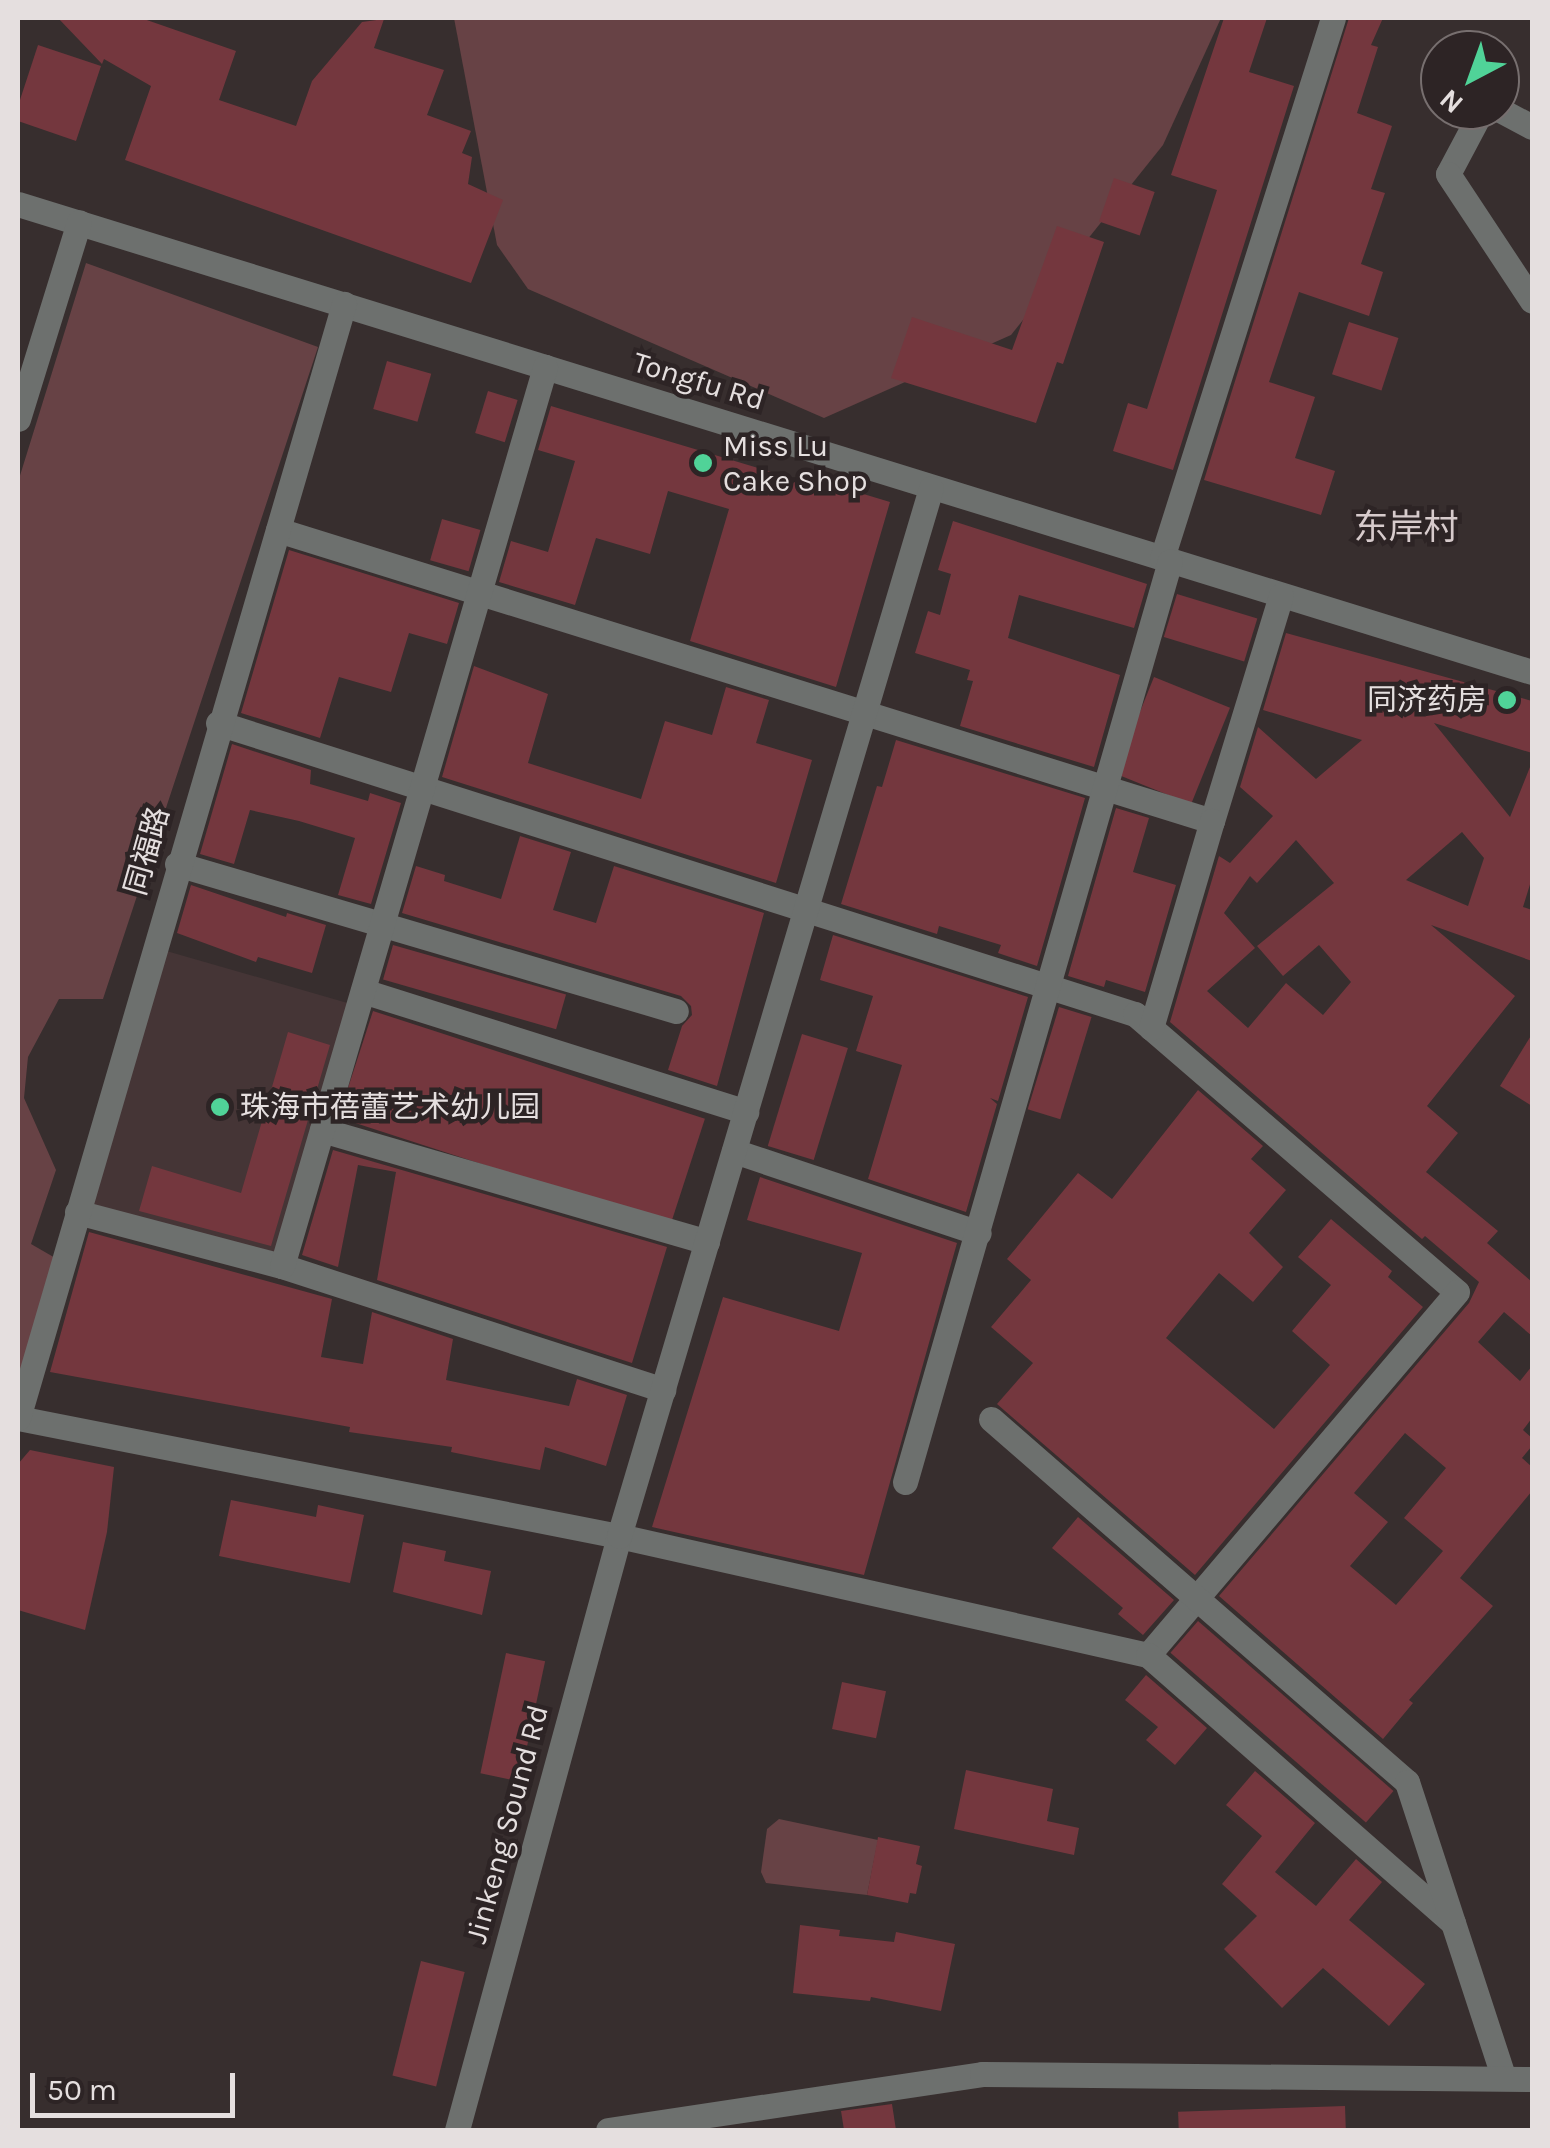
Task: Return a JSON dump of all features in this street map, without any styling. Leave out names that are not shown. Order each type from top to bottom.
[{"type":"street","points":[[906,1482],[1107,788],[1166,560],[1333,18]]},
{"type":"street","points":[[1471,130],[1448,174],[1532,301]]},
{"type":"street","name":"Tongfu Rd","points":[[18,204],[1532,672]]},
{"type":"street","points":[[18,420],[29,340],[79,222]]},
{"type":"street","name":"同福路","points":[[18,1418],[344,304]]},
{"type":"street","points":[[282,1266],[545,367]]},
{"type":"street","points":[[619,1536],[931,488]]},
{"type":"street","points":[[278,530],[1212,821]]},
{"type":"street","points":[[1152,1028],[1281,595]]},
{"type":"street","points":[[218,724],[1134,1014],[1457,1292],[1148,1655]]},
{"type":"street","points":[[178,864],[676,1011]]},
{"type":"street","points":[[363,991],[746,1112]]},
{"type":"street","points":[[322,1130],[707,1242]]},
{"type":"street","points":[[734,1151],[979,1232]]},
{"type":"street","points":[[77,1212],[282,1266],[663,1390]]},
{"type":"street","points":[[18,1418],[619,1536],[1148,1655],[1453,1923]]},
{"type":"street","points":[[991,1419],[1407,1782],[1504,2078]]},
{"type":"street","name":"Jinkeng Sound Rd","points":[[456,2130],[619,1536]]},
{"type":"street","points":[[608,2130],[982,2074],[1532,2079]]},
{"type":"shaded area","points":[[454,18],[1221,18],[1163,145],[1011,335],[824,418],[528,289],[497,245]]},
{"type":"shaded area","points":[[86,263],[318,347],[103,999],[59,999],[28,1057],[24,1098],[56,1170],[31,1244],[57,1259],[18,1384],[18,482]]},
{"type":"shaded area","name":"珠海市蓓蕾艺术幼儿园","points":[[163,950],[348,1003],[273,1262],[89,1210]]},
{"type":"shaded area","points":[[779,1819],[878,1840],[867,1895],[766,1883],[761,1872],[767,1829]]},
{"type":"building","points":[[58,18],[141,18],[236,51],[219,100],[296,126],[312,81],[362,22],[384,19],[374,48],[444,70],[427,115],[471,131],[462,153],[472,157],[468,184],[503,200],[471,283],[125,160],[151,86],[104,59],[102,64]]},
{"type":"building","points":[[1224,18],[1267,18],[1249,72],[1294,86],[1173,470],[1113,451],[1128,403],[1147,409],[1217,190],[1171,175]]},
{"type":"building","points":[[1349,18],[1383,18],[1371,45],[1378,47],[1357,113],[1392,126],[1371,189],[1385,193],[1361,264],[1383,272],[1369,316],[1299,292],[1269,382],[1315,397],[1295,458],[1335,471],[1321,515],[1204,480]]},
{"type":"building","points":[[38,45],[101,66],[76,141],[18,121],[18,106]]},
{"type":"building","points":[[1114,178],[1155,192],[1140,235],[1099,221]]},
{"type":"building","points":[[1057,226],[1104,242],[1063,364],[1057,362],[1036,423],[891,378],[912,317],[1012,350]]},
{"type":"building","points":[[1349,322],[1398,338],[1381,390],[1332,374]]},
{"type":"building","points":[[387,361],[431,374],[417,422],[373,409]]},
{"type":"building","points":[[488,391],[518,400],[505,442],[475,433]]},
{"type":"building","points":[[551,406],[835,491],[837,486],[890,502],[836,687],[690,641],[729,509],[668,491],[650,554],[596,538],[575,605],[499,582],[511,541],[548,552],[575,461],[538,450]]},
{"type":"building","points":[[442,519],[480,530],[469,571],[430,560]]},
{"type":"building","points":[[953,521],[1147,584],[1134,628],[1019,595],[1008,638],[1120,675],[1094,767],[960,726],[973,681],[967,680],[970,670],[915,653],[928,611],[940,615],[951,574],[938,570]]},
{"type":"building","points":[[289,550],[459,603],[447,644],[409,633],[391,692],[339,677],[320,738],[241,713]]},
{"type":"building","points":[[1177,594],[1257,619],[1244,662],[1164,637]]},
{"type":"building","points":[[1286,633],[1532,701],[1532,753],[1434,723],[1510,817],[1532,762],[1532,878],[1523,907],[1532,910],[1532,961],[1431,925],[1515,996],[1427,1106],[1458,1133],[1426,1172],[1498,1231],[1487,1243],[1532,1282],[1532,1336],[1504,1312],[1478,1342],[1520,1381],[1532,1366],[1532,1418],[1523,1430],[1532,1438],[1532,1446],[1522,1458],[1532,1467],[1532,1491],[1460,1578],[1493,1606],[1409,1700],[1413,1703],[1383,1739],[1219,1596],[1469,1303],[1479,1282],[1425,1236],[1422,1239],[1170,1022],[1219,856],[1230,863],[1273,816],[1240,787],[1258,727],[1316,779],[1362,740],[1263,710]],"holes":[[[1462,832],[1484,858],[1468,906],[1406,880]],[[1296,840],[1334,883],[1257,946],[1283,976],[1319,945],[1351,982],[1323,1015],[1286,983],[1248,1028],[1207,991],[1255,948],[1224,913],[1250,876],[1257,883]],[[1405,1433],[1446,1468],[1404,1518],[1443,1551],[1396,1605],[1350,1566],[1388,1522],[1354,1493]]]},
{"type":"building","points":[[474,666],[548,694],[528,763],[641,799],[665,721],[712,735],[726,687],[769,700],[756,743],[812,760],[776,883],[442,777]]},
{"type":"building","points":[[1154,677],[1230,708],[1191,804],[1115,773]]},
{"type":"building","points":[[896,740],[1085,798],[1037,966],[998,953],[1001,945],[939,926],[937,934],[841,904],[877,786],[882,787]]},
{"type":"building","points":[[232,744],[311,770],[310,784],[368,801],[370,793],[401,803],[371,904],[338,895],[355,838],[299,821],[250,810],[234,864],[200,854]]},
{"type":"building","points":[[1116,808],[1149,818],[1133,872],[1176,885],[1145,992],[1106,980],[1104,987],[1068,976]]},
{"type":"building","points":[[520,836],[571,852],[553,910],[596,923],[614,866],[764,913],[717,1086],[668,1070],[682,1026],[692,1015],[691,1006],[681,996],[402,913],[416,866],[445,875],[444,881],[501,899]]},
{"type":"building","points":[[191,885],[286,917],[287,913],[326,925],[312,973],[258,957],[256,962],[177,933]]},
{"type":"building","points":[[833,935],[1028,997],[998,1101],[990,1098],[997,1104],[966,1212],[868,1179],[902,1065],[856,1051],[873,996],[820,980]]},
{"type":"building","points":[[393,945],[566,995],[556,1029],[383,980]]},
{"type":"building","points":[[1059,1007],[1092,1017],[1060,1119],[1028,1109]]},
{"type":"building","points":[[373,1011],[705,1119],[670,1225],[338,1118]]},
{"type":"building","points":[[288,1032],[330,1045],[271,1246],[139,1211],[152,1166],[241,1193]]},
{"type":"building","points":[[802,1034],[848,1048],[814,1160],[768,1146]]},
{"type":"building","points":[[1532,1034],[1532,1106],[1500,1086]]},
{"type":"building","points":[[1198,1090],[1263,1146],[1251,1159],[1286,1190],[1249,1233],[1283,1267],[1253,1302],[1219,1273],[1166,1338],[1274,1429],[1330,1365],[1292,1331],[1331,1285],[1298,1257],[1331,1219],[1392,1271],[1388,1277],[1423,1307],[1195,1575],[997,1404],[1033,1363],[991,1327],[1031,1280],[1007,1259],[1078,1173],[1112,1199]]},
{"type":"building","points":[[333,1150],[667,1247],[632,1363],[377,1280],[396,1172],[358,1165],[338,1267],[302,1255]]},
{"type":"building","points":[[760,1177],[957,1243],[864,1575],[652,1527],[723,1297],[839,1331],[862,1253],[747,1220]]},
{"type":"building","points":[[89,1232],[332,1299],[321,1357],[363,1364],[372,1312],[453,1339],[446,1380],[569,1406],[577,1379],[627,1395],[606,1466],[545,1447],[540,1470],[451,1452],[452,1447],[349,1432],[350,1427],[50,1372]]},
{"type":"building","points":[[30,1450],[114,1467],[107,1532],[85,1630],[18,1610],[18,1464]]},
{"type":"building","points":[[231,1500],[316,1517],[318,1505],[364,1515],[350,1583],[219,1556]]},
{"type":"building","points":[[1078,1517],[1174,1600],[1143,1635],[1118,1614],[1123,1608],[1052,1548]]},
{"type":"building","points":[[403,1542],[446,1551],[444,1561],[491,1571],[482,1615],[393,1592]]},
{"type":"building","points":[[1198,1621],[1393,1791],[1366,1823],[1170,1653]]},
{"type":"building","points":[[506,1653],[545,1661],[520,1782],[480,1773]]},
{"type":"building","points":[[1146,1675],[1207,1728],[1175,1765],[1146,1740],[1158,1727],[1125,1700]]},
{"type":"building","points":[[842,1682],[886,1691],[876,1738],[832,1729]]},
{"type":"building","points":[[966,1770],[1053,1789],[1047,1821],[1079,1828],[1074,1855],[954,1829]]},
{"type":"building","points":[[1255,1771],[1315,1823],[1275,1872],[1316,1906],[1356,1859],[1382,1882],[1349,1920],[1425,1984],[1389,2026],[1323,1968],[1282,2008],[1224,1949],[1257,1916],[1222,1884],[1262,1836],[1226,1805]]},
{"type":"building","points":[[878,1837],[920,1846],[916,1864],[922,1866],[916,1894],[910,1893],[908,1903],[867,1895]]},
{"type":"building","points":[[800,1925],[840,1930],[839,1936],[894,1942],[896,1932],[955,1944],[941,2011],[871,1997],[870,2001],[793,1993]]},
{"type":"building","points":[[421,1961],[465,1972],[436,2086],[392,2075]]},
{"type":"building","points":[[892,2104],[896,2130],[844,2130],[841,2111]]},
{"type":"building","points":[[1345,2106],[1346,2130],[1179,2130],[1178,2112]]},
{"type":"place","name":"Miss Lu Cake Shop","points":[[703,463]]},
{"type":"place","name":"同济药房","points":[[1507,700]]},
{"type":"place","name":"珠海市蓓蕾艺术幼儿园","points":[[220,1107]]},
{"type":"district","name":"东岸村","points":[[1406,528]]}]
